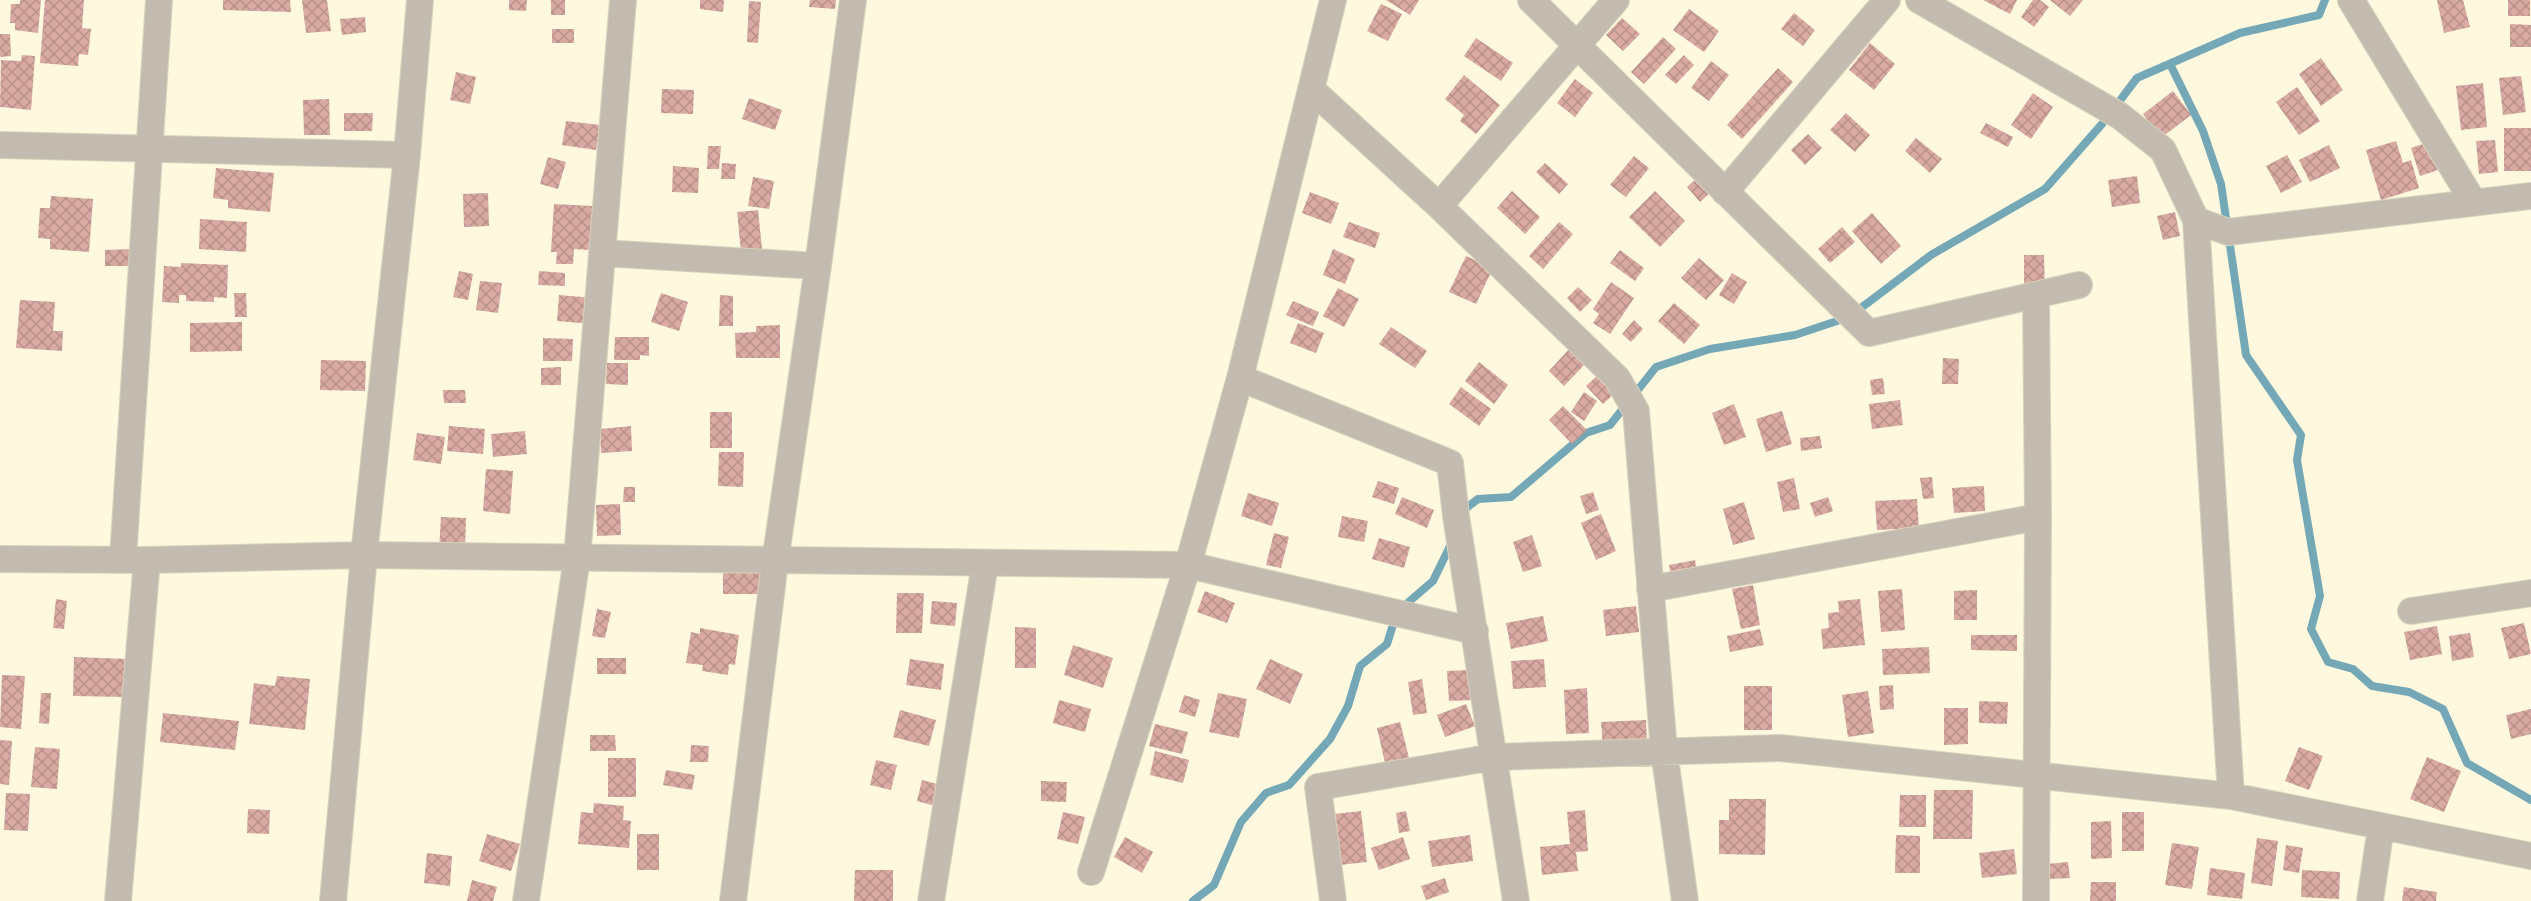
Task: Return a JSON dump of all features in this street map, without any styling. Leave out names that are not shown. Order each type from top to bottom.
[{"type":"street","points":[[118,901],[135,559],[147,148],[159,0]]},
{"type":"street","points":[[333,901],[364,555],[407,155],[420,0]]},
{"type":"street","points":[[525,901],[577,558],[623,0]]},
{"type":"street","points":[[733,901],[775,562],[818,266],[853,0]]},
{"type":"street","points":[[1091,872],[1188,564],[1240,378],[1333,0]]},
{"type":"street","points":[[1531,0],[1849,317],[1869,333],[2036,297],[2079,285]]},
{"type":"street","points":[[1439,206],[1616,0]]},
{"type":"street","points":[[1725,192],[1887,0]]},
{"type":"street","points":[[1919,0],[2112,111],[2163,150],[2196,220],[2231,796]]},
{"type":"street","points":[[2351,0],[2474,203]]},
{"type":"street","points":[[1311,89],[1439,206],[1617,378],[1631,402],[1664,751],[1685,901]]},
{"type":"street","points":[[0,145],[407,155]]},
{"type":"street","points":[[2196,220],[2228,232],[2531,196]]},
{"type":"street","points":[[602,253],[818,266]]},
{"type":"street","points":[[2036,297],[2038,517],[2036,901]]},
{"type":"street","points":[[1240,378],[1450,463],[1456,516],[1516,901]]},
{"type":"street","points":[[1650,589],[2038,517]]},
{"type":"street","points":[[0,559],[364,555],[775,562],[1188,564],[1475,631]]},
{"type":"street","points":[[931,901],[985,564]]},
{"type":"street","points":[[2411,611],[2530,598]]},
{"type":"street","points":[[1334,901],[1318,787],[1494,757],[1780,748],[2231,796],[2531,856]]},
{"type":"street","points":[[2370,901],[2381,827]]},
{"type":"building","points":[[20,0],[41,0],[38,33],[15,30],[15,23],[10,23],[11,4],[20,4]]},
{"type":"building","points":[[45,0],[84,0],[82,28],[91,29],[88,55],[79,54],[78,66],[40,63]]},
{"type":"building","points":[[223,0],[290,0],[291,12],[223,10]]},
{"type":"building","points":[[302,0],[327,0],[331,31],[306,33]]},
{"type":"building","points":[[509,0],[527,0],[526,11],[509,10]]},
{"type":"building","points":[[551,0],[565,0],[565,15],[551,15]]},
{"type":"building","points":[[700,0],[724,0],[723,12],[700,9]]},
{"type":"building","points":[[810,0],[836,0],[835,9],[809,7]]},
{"type":"building","points":[[1386,0],[1419,0],[1410,15]]},
{"type":"building","points":[[1983,0],[2017,0],[2010,14]]},
{"type":"building","points":[[2033,0],[2040,0],[2049,7],[2034,27],[2021,17]]},
{"type":"building","points":[[2050,0],[2083,0],[2070,16]]},
{"type":"building","points":[[2437,0],[2463,0],[2470,27],[2444,33]]},
{"type":"building","points":[[2508,0],[2530,0],[2530,16],[2508,16]]},
{"type":"building","points":[[749,1],[761,2],[758,43],[747,42]]},
{"type":"building","points":[[1381,4],[1402,14],[1388,41],[1367,31]]},
{"type":"building","points":[[1689,9],[1719,31],[1704,52],[1673,30]]},
{"type":"building","points":[[1794,13],[1815,30],[1803,46],[1781,29]]},
{"type":"building","points":[[365,17],[366,32],[342,35],[340,19]]},
{"type":"building","points":[[1622,18],[1640,34],[1623,51],[1606,35]]},
{"type":"building","points":[[2510,24],[2531,25],[2531,47],[2510,47]]},
{"type":"building","points":[[552,29],[574,29],[574,43],[552,43]]},
{"type":"building","points":[[0,34],[10,34],[11,56],[0,57]]},
{"type":"building","points":[[1663,37],[1676,49],[1644,84],[1631,72]]},
{"type":"building","points":[[1476,38],[1513,63],[1501,81],[1464,56]]},
{"type":"building","points":[[1870,43],[1895,64],[1874,90],[1849,70]]},
{"type":"building","points":[[22,55],[35,56],[31,110],[0,107],[1,60],[21,61]]},
{"type":"building","points":[[1684,55],[1694,65],[1676,84],[1665,75]]},
{"type":"building","points":[[2321,58],[2343,90],[2321,106],[2299,74]]},
{"type":"building","points":[[1711,61],[1729,75],[1709,101],[1691,88]]},
{"type":"building","points":[[1778,68],[1793,82],[1742,139],[1727,125]]},
{"type":"building","points":[[456,72],[476,77],[470,104],[450,100]]},
{"type":"building","points":[[1464,75],[1500,105],[1476,134],[1460,121],[1464,115],[1445,99]]},
{"type":"building","points":[[2521,76],[2526,112],[2503,115],[2499,78]]},
{"type":"building","points":[[1575,79],[1593,93],[1575,117],[1557,103]]},
{"type":"building","points":[[2483,83],[2487,127],[2461,130],[2456,86]]},
{"type":"building","points":[[2297,87],[2320,121],[2299,135],[2276,102]]},
{"type":"building","points":[[662,89],[694,90],[693,114],[661,113]]},
{"type":"building","points":[[2173,91],[2191,115],[2161,138],[2143,114]]},
{"type":"building","points":[[2033,93],[2053,107],[2031,139],[2011,125]]},
{"type":"building","points":[[749,98],[782,110],[775,130],[742,119]]},
{"type":"building","points":[[329,99],[330,135],[304,135],[303,100]]},
{"type":"building","points":[[344,113],[373,113],[372,131],[344,131]]},
{"type":"building","points":[[1846,113],[1870,135],[1855,152],[1830,130]]},
{"type":"building","points":[[566,121],[600,125],[596,150],[562,145]]},
{"type":"building","points":[[1986,123],[2013,137],[2008,147],[1980,133]]},
{"type":"building","points":[[2504,128],[2531,128],[2531,171],[2504,171]]},
{"type":"building","points":[[1808,134],[1822,148],[1805,165],[1791,150]]},
{"type":"building","points":[[1916,138],[1942,159],[1930,173],[1905,151]]},
{"type":"building","points":[[2495,140],[2498,172],[2479,174],[2476,141]]},
{"type":"building","points":[[2396,141],[2403,163],[2411,160],[2419,188],[2381,200],[2366,150]]},
{"type":"building","points":[[2429,142],[2438,170],[2420,176],[2411,148]]},
{"type":"building","points":[[2329,145],[2340,168],[2310,182],[2299,160]]},
{"type":"building","points":[[708,146],[721,146],[719,169],[707,169]]},
{"type":"building","points":[[2287,155],[2302,182],[2281,193],[2266,166]]},
{"type":"building","points":[[1634,156],[1649,168],[1626,197],[1610,185]]},
{"type":"building","points":[[548,157],[566,162],[558,189],[540,184]]},
{"type":"building","points":[[722,163],[736,164],[735,179],[721,179]]},
{"type":"building","points":[[1545,163],[1568,184],[1559,194],[1536,172]]},
{"type":"building","points":[[673,166],[699,168],[698,193],[672,192]]},
{"type":"building","points":[[216,168],[274,173],[270,212],[228,208],[228,200],[213,198]]},
{"type":"building","points":[[2137,176],[2140,203],[2112,207],[2108,180]]},
{"type":"building","points":[[753,177],[774,181],[769,209],[748,206]]},
{"type":"building","points":[[1697,178],[1710,193],[1700,202],[1687,187]]},
{"type":"building","points":[[1512,191],[1540,217],[1525,234],[1497,208]]},
{"type":"building","points":[[1655,191],[1685,221],[1660,247],[1629,217]]},
{"type":"building","points":[[1310,192],[1339,203],[1331,224],[1302,213]]},
{"type":"building","points":[[488,193],[489,226],[464,227],[463,194]]},
{"type":"building","points":[[51,196],[93,199],[89,252],[50,249],[50,239],[38,238],[40,208],[50,208]]},
{"type":"building","points":[[554,204],[593,206],[590,250],[574,249],[573,264],[556,264],[557,252],[551,252]]},
{"type":"building","points":[[758,210],[762,249],[741,251],[737,212]]},
{"type":"building","points":[[2175,212],[2180,236],[2163,240],[2157,216]]},
{"type":"building","points":[[1872,213],[1901,246],[1881,264],[1852,231]]},
{"type":"building","points":[[200,219],[247,222],[246,252],[199,249]]},
{"type":"building","points":[[1349,222],[1380,233],[1375,248],[1343,237]]},
{"type":"building","points":[[1559,222],[1573,234],[1543,269],[1529,256]]},
{"type":"building","points":[[1842,227],[1855,242],[1830,263],[1818,249]]},
{"type":"building","points":[[132,249],[132,266],[105,266],[105,250]]},
{"type":"building","points":[[1333,249],[1355,259],[1345,284],[1323,275]]},
{"type":"building","points":[[1620,250],[1644,268],[1635,281],[1610,263]]},
{"type":"building","points":[[2024,255],[2044,255],[2045,290],[2024,290]]},
{"type":"building","points":[[1466,256],[1493,268],[1476,304],[1449,292]]},
{"type":"building","points":[[1699,258],[1724,280],[1706,300],[1681,278]]},
{"type":"building","points":[[181,263],[228,265],[227,298],[214,297],[214,302],[186,301],[186,295],[179,295],[179,303],[162,302],[164,266],[181,267]]},
{"type":"building","points":[[459,271],[473,274],[468,300],[453,297]]},
{"type":"building","points":[[539,271],[565,273],[565,286],[538,285]]},
{"type":"building","points":[[1732,273],[1747,282],[1734,304],[1719,295]]},
{"type":"building","points":[[480,281],[502,283],[498,313],[476,310]]},
{"type":"building","points":[[1611,282],[1634,298],[1610,334],[1593,323],[1599,314],[1593,309]]},
{"type":"building","points":[[1578,287],[1592,300],[1580,312],[1567,298]]},
{"type":"building","points":[[1338,288],[1359,299],[1344,327],[1323,316]]},
{"type":"building","points":[[234,293],[246,293],[247,317],[235,317]]},
{"type":"building","points":[[661,293],[688,302],[679,331],[651,322]]},
{"type":"building","points":[[559,295],[593,298],[592,324],[557,321]]},
{"type":"building","points":[[720,295],[733,296],[733,326],[719,326]]},
{"type":"building","points":[[20,300],[55,302],[53,331],[63,331],[62,351],[16,348]]},
{"type":"building","points":[[1293,301],[1319,312],[1313,326],[1286,315]]},
{"type":"building","points":[[1674,303],[1700,325],[1684,344],[1658,321]]},
{"type":"building","points":[[1634,320],[1643,329],[1631,342],[1622,334]]},
{"type":"building","points":[[242,322],[242,351],[190,352],[190,323]]},
{"type":"building","points":[[1298,323],[1324,333],[1316,353],[1290,343]]},
{"type":"building","points":[[780,325],[780,358],[736,358],[735,333],[756,332],[756,326]]},
{"type":"building","points":[[1391,327],[1427,351],[1415,368],[1379,344]]},
{"type":"building","points":[[615,337],[649,337],[649,356],[640,355],[640,360],[614,360]]},
{"type":"building","points":[[543,338],[573,339],[572,361],[543,361]]},
{"type":"building","points":[[1571,347],[1587,362],[1564,386],[1549,371]]},
{"type":"building","points":[[1943,358],[1959,359],[1958,384],[1942,384]]},
{"type":"building","points":[[321,360],[366,361],[365,391],[320,390]]},
{"type":"building","points":[[1479,362],[1508,385],[1494,404],[1465,381]]},
{"type":"building","points":[[607,363],[628,363],[628,385],[606,384]]},
{"type":"building","points":[[561,367],[561,385],[541,385],[541,368]]},
{"type":"building","points":[[1599,374],[1616,392],[1603,404],[1586,386]]},
{"type":"building","points":[[1883,378],[1885,394],[1872,395],[1870,380]]},
{"type":"building","points":[[1461,387],[1491,409],[1479,426],[1449,404]]},
{"type":"building","points":[[443,390],[465,390],[466,403],[444,403]]},
{"type":"building","points":[[1584,392],[1597,401],[1584,421],[1571,412]]},
{"type":"building","points":[[1900,400],[1903,425],[1872,429],[1869,404]]},
{"type":"building","points":[[1734,404],[1746,437],[1724,445],[1712,413]]},
{"type":"building","points":[[1563,406],[1587,430],[1572,444],[1549,420]]},
{"type":"building","points":[[1782,411],[1792,444],[1766,452],[1756,419]]},
{"type":"building","points":[[710,412],[732,412],[732,448],[710,448]]},
{"type":"building","points":[[449,426],[485,429],[483,454],[447,451]]},
{"type":"building","points":[[631,426],[632,451],[601,453],[600,429]]},
{"type":"building","points":[[525,431],[527,454],[493,457],[491,434]]},
{"type":"building","points":[[417,433],[445,437],[441,464],[413,460]]},
{"type":"building","points":[[1820,436],[1822,448],[1801,451],[1800,438]]},
{"type":"building","points":[[719,452],[744,452],[743,487],[718,486]]},
{"type":"building","points":[[486,469],[513,471],[510,514],[483,511]]},
{"type":"building","points":[[1932,477],[1934,498],[1923,499],[1920,478]]},
{"type":"building","points":[[1794,478],[1800,509],[1783,512],[1777,482]]},
{"type":"building","points":[[1378,481],[1399,488],[1394,504],[1372,497]]},
{"type":"building","points":[[1984,486],[1985,511],[1954,513],[1952,488]]},
{"type":"building","points":[[624,487],[635,487],[635,502],[623,502]]},
{"type":"building","points":[[1593,492],[1599,510],[1586,514],[1580,496]]},
{"type":"building","points":[[1248,493],[1279,503],[1272,526],[1241,516]]},
{"type":"building","points":[[1402,497],[1434,510],[1427,528],[1395,514]]},
{"type":"building","points":[[1828,497],[1833,511],[1815,517],[1810,503]]},
{"type":"building","points":[[1917,499],[1919,528],[1877,530],[1875,501]]},
{"type":"building","points":[[1744,502],[1755,539],[1733,545],[1723,509]]},
{"type":"building","points":[[620,504],[621,535],[597,536],[596,505]]},
{"type":"building","points":[[1601,514],[1616,551],[1596,560],[1581,523]]},
{"type":"building","points":[[1342,516],[1368,521],[1364,542],[1338,537]]},
{"type":"building","points":[[441,517],[466,518],[465,551],[439,550]]},
{"type":"building","points":[[1274,533],[1289,537],[1281,568],[1266,565]]},
{"type":"building","points":[[1532,535],[1542,566],[1523,572],[1513,542]]},
{"type":"building","points":[[1379,538],[1410,547],[1404,568],[1372,559]]},
{"type":"building","points":[[1695,560],[1698,576],[1672,580],[1669,565]]},
{"type":"building","points":[[723,571],[766,571],[766,594],[723,594]]},
{"type":"building","points":[[1753,585],[1760,625],[1741,629],[1732,589]]},
{"type":"building","points":[[1902,589],[1905,630],[1881,632],[1878,591]]},
{"type":"building","points":[[1977,590],[1977,620],[1954,620],[1954,591]]},
{"type":"building","points":[[1205,591],[1235,603],[1227,623],[1197,612]]},
{"type":"building","points":[[897,593],[924,593],[922,633],[896,633]]},
{"type":"building","points":[[56,599],[67,601],[64,629],[53,628]]},
{"type":"building","points":[[1860,599],[1865,645],[1823,649],[1821,629],[1829,628],[1828,613],[1839,612],[1838,601]]},
{"type":"building","points":[[932,601],[957,603],[955,626],[930,624]]},
{"type":"building","points":[[1636,606],[1639,632],[1606,636],[1603,610]]},
{"type":"building","points":[[597,609],[611,612],[605,638],[592,636]]},
{"type":"building","points":[[1543,616],[1548,641],[1511,649],[1506,623]]},
{"type":"building","points":[[2524,623],[2531,654],[2509,659],[2501,628]]},
{"type":"building","points":[[2437,626],[2442,654],[2410,660],[2404,632]]},
{"type":"building","points":[[1015,627],[1036,628],[1036,668],[1015,668]]},
{"type":"building","points":[[700,628],[739,635],[735,665],[729,664],[728,675],[702,671],[703,665],[686,663],[691,632],[700,634]]},
{"type":"building","points":[[1760,629],[1764,645],[1730,652],[1727,636]]},
{"type":"building","points":[[2470,633],[2474,657],[2452,661],[2449,636]]},
{"type":"building","points":[[1971,635],[2017,635],[2017,651],[1971,650]]},
{"type":"building","points":[[1073,645],[1113,658],[1103,688],[1064,675]]},
{"type":"building","points":[[1929,647],[1930,673],[1883,675],[1882,649]]},
{"type":"building","points":[[74,657],[128,659],[126,697],[73,696]]},
{"type":"building","points":[[597,658],[626,658],[626,674],[597,674]]},
{"type":"building","points":[[910,659],[944,664],[941,690],[906,685]]},
{"type":"building","points":[[1270,659],[1303,674],[1290,704],[1256,689]]},
{"type":"building","points":[[1544,659],[1546,687],[1513,689],[1511,661]]},
{"type":"building","points":[[1471,670],[1473,700],[1449,701],[1447,671]]},
{"type":"building","points":[[2,675],[25,676],[21,729],[0,727]]},
{"type":"building","points":[[277,676],[310,679],[305,730],[249,724],[254,683],[275,686]]},
{"type":"building","points":[[1422,679],[1427,713],[1413,715],[1408,682]]},
{"type":"building","points":[[1893,685],[1894,709],[1880,710],[1879,686]]},
{"type":"building","points":[[1744,686],[1772,686],[1772,730],[1744,730]]},
{"type":"building","points":[[1587,688],[1589,733],[1566,734],[1564,690]]},
{"type":"building","points":[[1868,691],[1874,733],[1848,737],[1842,695]]},
{"type":"building","points":[[41,693],[51,693],[49,724],[39,723]]},
{"type":"building","points":[[1218,693],[1247,699],[1239,738],[1209,732]]},
{"type":"building","points":[[1184,695],[1200,700],[1195,717],[1179,712]]},
{"type":"building","points":[[1059,700],[1091,709],[1085,732],[1053,723]]},
{"type":"building","points":[[1979,701],[2008,702],[2007,724],[1979,723]]},
{"type":"building","points":[[1466,704],[1475,726],[1445,737],[1437,715]]},
{"type":"building","points":[[1944,708],[1968,708],[1968,744],[1944,745]]},
{"type":"building","points":[[2531,709],[2531,734],[2511,739],[2506,715]]},
{"type":"building","points":[[900,710],[936,720],[929,746],[893,737]]},
{"type":"building","points":[[163,713],[239,721],[235,750],[160,742]]},
{"type":"building","points":[[1646,720],[1647,745],[1603,747],[1601,722]]},
{"type":"building","points":[[1400,722],[1409,758],[1385,763],[1377,728]]},
{"type":"building","points":[[1155,724],[1188,732],[1182,754],[1149,746]]},
{"type":"building","points":[[590,735],[615,735],[616,751],[590,751]]},
{"type":"building","points":[[0,740],[12,741],[9,785],[0,784]]},
{"type":"building","points":[[691,745],[709,746],[708,762],[690,762]]},
{"type":"building","points":[[35,747],[60,749],[57,789],[31,787]]},
{"type":"building","points":[[2299,747],[2323,756],[2309,790],[2285,781]]},
{"type":"building","points":[[1155,751],[1189,760],[1183,783],[1150,775]]},
{"type":"building","points":[[2427,757],[2461,771],[2444,812],[2410,799]]},
{"type":"building","points":[[608,758],[636,758],[636,797],[608,797]]},
{"type":"building","points":[[876,760],[897,765],[891,790],[870,785]]},
{"type":"building","points":[[666,770],[695,775],[692,790],[663,785]]},
{"type":"building","points":[[922,780],[952,788],[946,809],[917,801]]},
{"type":"building","points":[[1041,781],[1067,782],[1066,802],[1041,801]]},
{"type":"building","points":[[1934,790],[1973,790],[1972,839],[1933,839]]},
{"type":"building","points":[[6,793],[30,794],[28,831],[4,830]]},
{"type":"building","points":[[1900,795],[1926,795],[1926,827],[1899,827]]},
{"type":"building","points":[[1729,799],[1766,799],[1765,855],[1719,854],[1719,820],[1729,820]]},
{"type":"building","points":[[594,803],[624,806],[623,820],[631,821],[629,848],[578,844],[581,812],[593,813]]},
{"type":"building","points":[[248,809],[270,810],[269,834],[247,833]]},
{"type":"building","points":[[1585,810],[1588,851],[1576,852],[1578,871],[1542,875],[1540,847],[1570,844],[1567,812]]},
{"type":"building","points":[[1361,811],[1367,862],[1340,865],[1334,814]]},
{"type":"building","points":[[1406,811],[1410,831],[1399,833],[1396,813]]},
{"type":"building","points":[[1063,812],[1085,817],[1078,844],[1057,839]]},
{"type":"building","points":[[2122,812],[2144,812],[2144,851],[2122,851]]},
{"type":"building","points":[[2111,821],[2112,858],[2091,859],[2091,822]]},
{"type":"building","points":[[487,834],[520,844],[511,871],[479,861]]},
{"type":"building","points":[[637,834],[659,834],[659,870],[637,870]]},
{"type":"building","points":[[1470,835],[1473,861],[1432,867],[1428,841]]},
{"type":"building","points":[[1896,835],[1920,836],[1920,873],[1895,873]]},
{"type":"building","points":[[1125,837],[1153,852],[1142,873],[1114,857]]},
{"type":"building","points":[[1403,837],[1410,859],[1379,870],[1371,848]]},
{"type":"building","points":[[2257,838],[2278,841],[2272,886],[2251,883]]},
{"type":"building","points":[[2172,843],[2199,847],[2192,889],[2165,885]]},
{"type":"building","points":[[2286,845],[2303,848],[2299,873],[2283,870]]},
{"type":"building","points":[[2014,849],[2017,874],[1982,878],[1979,853]]},
{"type":"building","points":[[427,853],[452,856],[450,886],[424,883]]},
{"type":"building","points":[[2068,862],[2070,878],[2048,879],[2047,864]]},
{"type":"building","points":[[2210,868],[2245,873],[2242,899],[2207,895]]},
{"type":"building","points":[[855,870],[893,870],[893,901],[854,901]]},
{"type":"building","points":[[2302,870],[2340,872],[2339,899],[2301,897]]},
{"type":"building","points":[[1445,878],[1449,892],[1426,900],[1421,886]]},
{"type":"building","points":[[472,880],[497,887],[493,901],[467,901]]},
{"type":"building","points":[[2091,882],[2116,882],[2116,901],[2090,901]]},
{"type":"building","points":[[2404,887],[2437,892],[2436,901],[2402,901]]},
{"type":"waterway","points":[[1460,513],[1478,499],[1511,497],[1586,433],[1610,425],[1656,367],[1710,349],[1795,335],[1849,317],[1931,255],[2045,189],[2102,124],[2137,78],[2240,33],[2319,15],[2325,0]]},
{"type":"waterway","points":[[2170,64],[2203,131],[2221,184],[2246,355],[2301,435],[2297,460],[2320,596],[2311,629],[2328,662],[2353,669],[2372,686],[2409,692],[2443,709],[2467,763],[2531,800]]},
{"type":"waterway","points":[[1193,901],[1214,885],[1241,822],[1266,793],[1289,785],[1330,739],[1348,706],[1360,666],[1387,644],[1397,612],[1433,581],[1453,540]]}]
